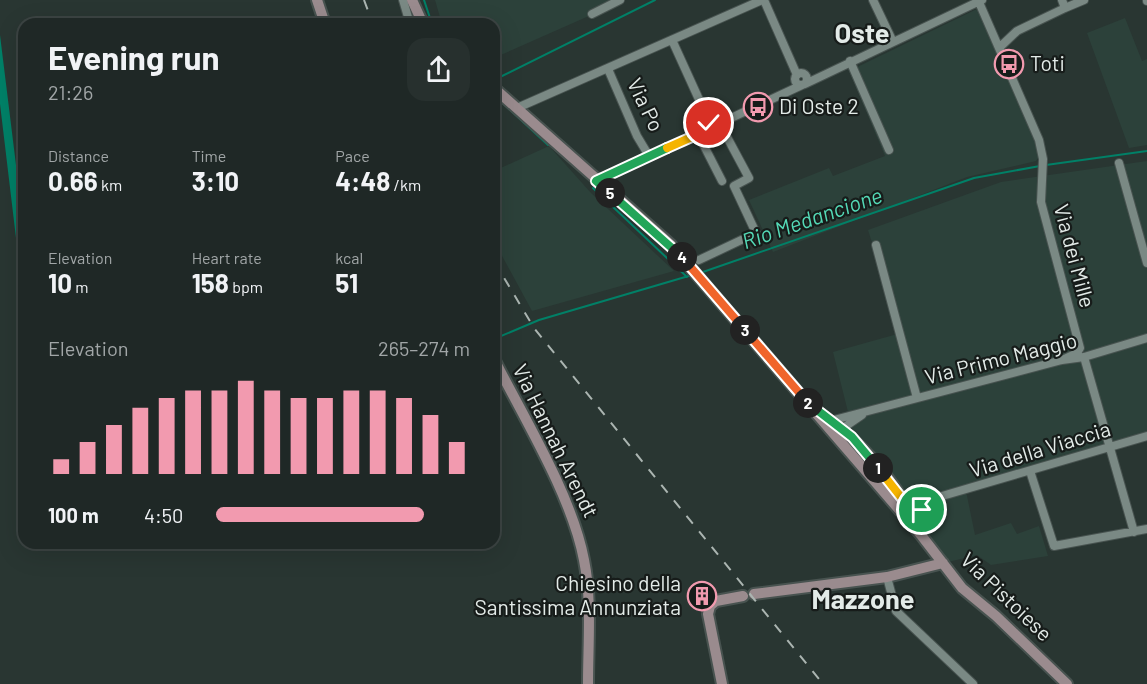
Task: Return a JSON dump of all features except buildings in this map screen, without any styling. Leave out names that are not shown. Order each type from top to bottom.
[{"type":"street","points":[[317,0],[323,18]]},
{"type":"street","points":[[403,0],[408,18]]},
{"type":"street","points":[[412,0],[420,18]]},
{"type":"street","points":[[592,14],[620,0]]},
{"type":"street","points":[[517,108],[763,0],[801,75]]},
{"type":"street","points":[[873,0],[893,42]]},
{"type":"street","points":[[1062,0],[1065,8]]},
{"type":"street","points":[[596,181],[980,1],[1000,47],[1017,31],[1084,0]]},
{"type":"street","points":[[672,40],[712,128]]},
{"type":"street","name":"Via dei Mille","points":[[1000,47],[1039,140],[1043,159],[1041,202],[1080,348],[1062,360]]},
{"type":"street","points":[[850,61],[889,150]]},
{"type":"street","name":"Via Po","points":[[608,69],[637,136],[649,156]]},
{"type":"street","points":[[801,75],[814,76],[835,69]]},
{"type":"street","points":[[801,75],[796,82],[804,85]]},
{"type":"street","name":"Via Pistoiese","points":[[500,93],[596,181],[695,264],[700,277],[814,410],[843,438]]},
{"type":"street","points":[[695,264],[756,233],[734,186],[749,178],[720,124]]},
{"type":"street","points":[[698,134],[722,181]]},
{"type":"street","points":[[1119,163],[1147,262]]},
{"type":"street","points":[[876,245],[917,398]]},
{"type":"street","name":"Via Primo Maggio","points":[[830,421],[1062,360],[1084,357],[1147,338]]},
{"type":"street","points":[[1084,357],[1108,448],[1134,532]]},
{"type":"street","name":"Via Hannah Arendt","points":[[500,372],[556,482],[580,542],[587,579],[588,684]]},
{"type":"street","name":"Via Pistoiese","points":[[814,410],[830,421],[962,588],[996,616],[1067,684]]},
{"type":"street","name":"Via Primo Maggio","points":[[843,438],[846,426],[863,414]]},
{"type":"street","name":"Via della Viaccia","points":[[908,506],[1147,436]]},
{"type":"street","name":"Via Pistoiese","points":[[843,438],[852,437],[908,506],[921,535]]},
{"type":"street","points":[[1030,471],[1054,546],[1147,529]]},
{"type":"street","points":[[921,535],[919,514],[937,499]]},
{"type":"street","points":[[895,505],[902,509],[908,506]]},
{"type":"street","points":[[722,684],[708,614],[710,606],[716,601],[887,577],[943,562]]},
{"type":"street","points":[[887,577],[896,611],[973,684]]},
{"type":"shaded area","points":[[435,0],[625,0],[500,55],[500,18],[440,18]]},
{"type":"shaded area","points":[[979,8],[1038,143],[1040,155],[1036,161],[967,177],[773,252],[749,200],[829,168],[833,176],[885,156],[849,71]]},
{"type":"shaded area","points":[[1125,18],[1142,61],[1147,59],[1147,145],[1129,148],[1087,33]]},
{"type":"shaded area","points":[[0,35],[18,181],[18,263],[16,238],[0,104]]},
{"type":"shaded area","points":[[549,146],[591,193],[674,271],[532,311],[500,252],[500,168]]},
{"type":"shaded area","points":[[1147,161],[1147,436],[966,491],[975,535],[1011,523],[1017,534],[1039,526],[1048,556],[991,565],[977,555],[948,562],[925,529],[923,513],[853,432],[833,352],[901,333],[868,230],[1001,182]]},
{"type":"waterway","points":[[424,0],[430,18]]},
{"type":"waterway","points":[[500,77],[655,0]]},
{"type":"waterway","points":[[500,101],[548,145]]},
{"type":"waterway","name":"Rio Medancione","points":[[1046,165],[1147,151]]},
{"type":"waterway","name":"Rio Medancione","points":[[700,273],[974,178],[1040,166]]},
{"type":"waterway","points":[[593,188],[687,277]]},
{"type":"waterway","name":"Rio Medancione","points":[[500,336],[539,320],[692,275]]},
{"type":"railway","points":[[364,0],[371,18]]},
{"type":"railway","points":[[500,271],[534,328],[823,684]]},
{"type":"place","name":"Toti","points":[[1009,64]]},
{"type":"place","name":"Di Oste 2","points":[[758,107]]},
{"type":"place","name":"Chiesino della Santissima Annunziata","points":[[702,596]]},
{"type":"district","name":"Oste","points":[[862,34]]},
{"type":"district","name":"Mazzone","points":[[863,600]]},
{"type":"route","points":[[709,123],[712,128],[596,181],[671,245],[814,410],[852,437],[908,506],[937,499],[922,510]]}]
